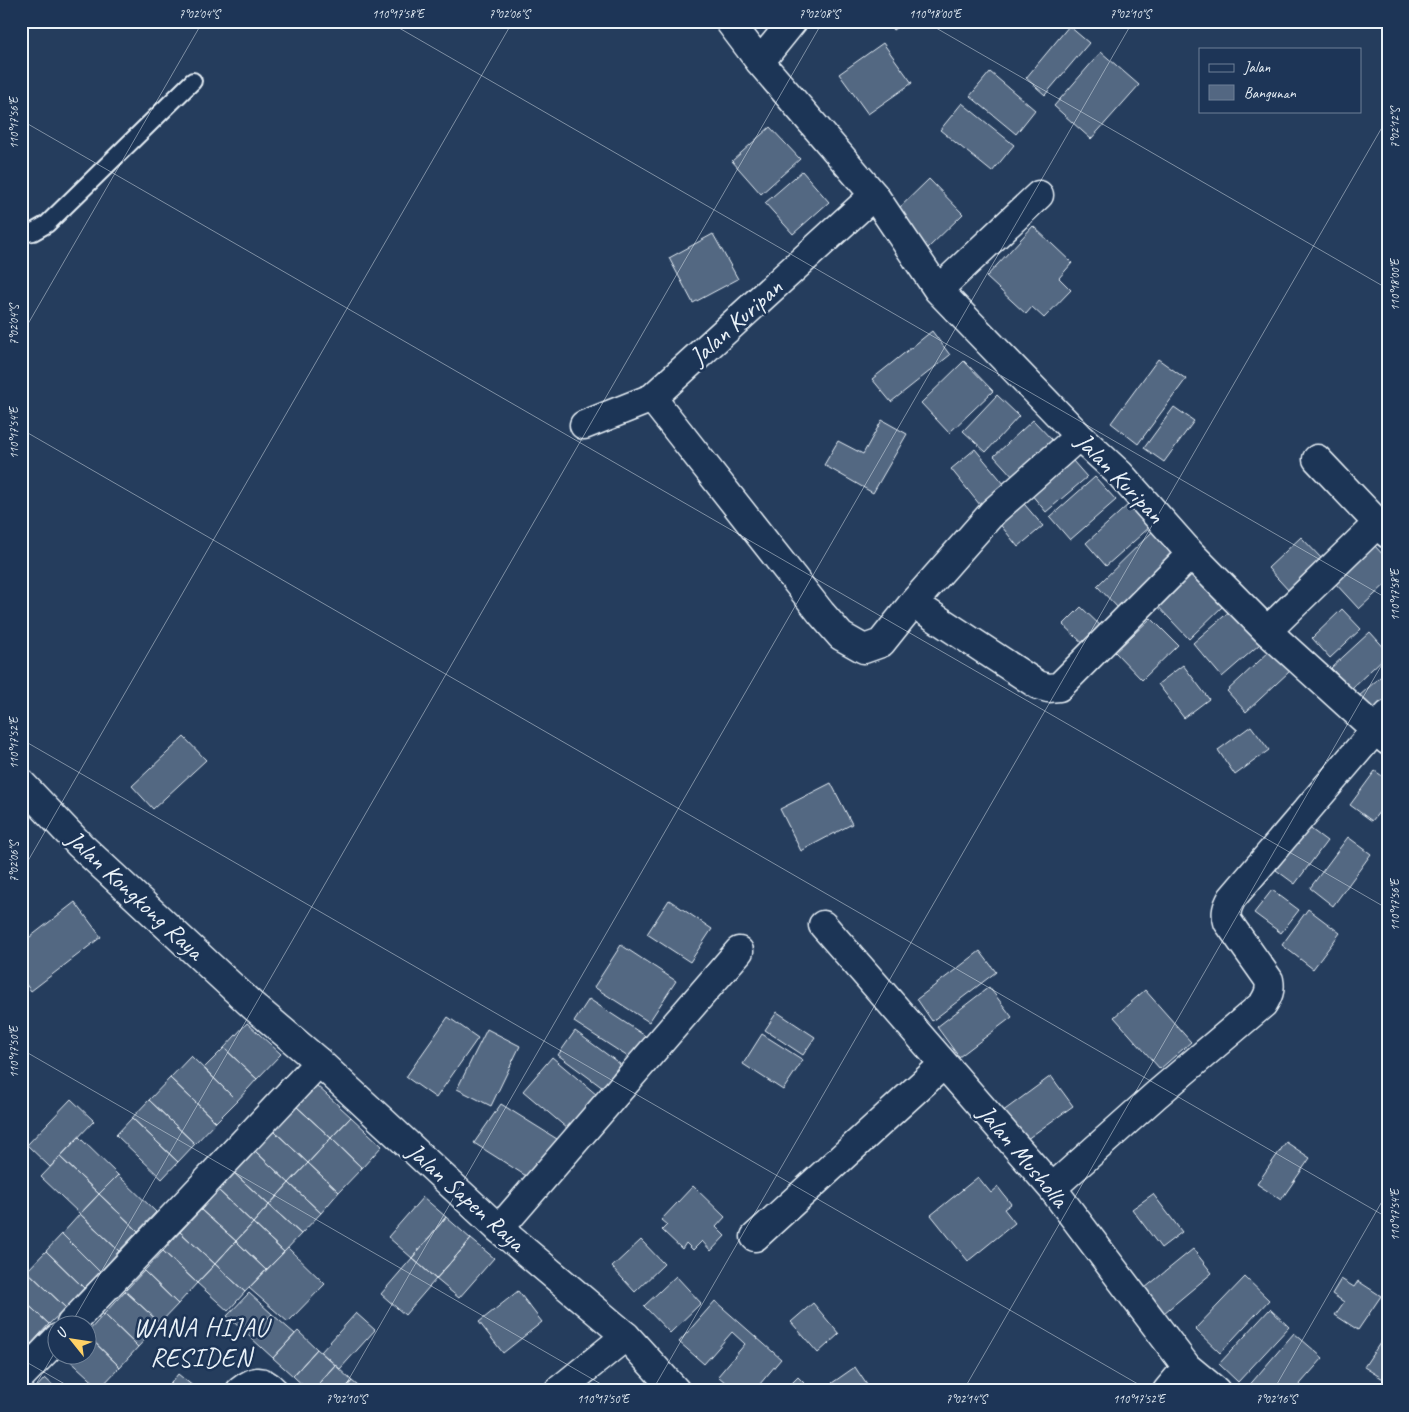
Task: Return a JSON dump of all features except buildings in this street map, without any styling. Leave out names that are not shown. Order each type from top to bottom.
[{"type":"street","name":"Jalan Kuripan","points":[[729,21],[760,62],[874,196],[938,290],[1078,436],[1120,474],[1191,554],[1267,631],[1384,729]]},
{"type":"street","points":[[760,62],[793,21]]},
{"type":"street","points":[[938,290],[1039,195]]},
{"type":"street","name":"Jalan Kuripan","points":[[584,425],[652,398],[874,196]]},
{"type":"street","points":[[652,398],[841,636],[864,649],[881,643],[913,603],[993,512],[1078,436]]},
{"type":"street","points":[[1267,631],[1382,529],[1318,459]]},
{"type":"street","points":[[913,603],[1038,685],[1048,688],[1059,686],[1191,554]]},
{"type":"street","points":[[1052,1188],[1263,1004],[1268,996],[1269,980],[1228,922],[1226,917],[1227,908],[1232,898],[1384,729]]},
{"type":"street","name":"Jalan Kongkong Raya","points":[[21,784],[80,845],[252,1005]]},
{"type":"street","name":"Jalan Musholla","points":[[823,925],[1052,1188],[1187,1367],[1216,1391]]},
{"type":"street","points":[[499,1229],[739,951]]},
{"type":"street","name":"Jalan Sapen Raya","points":[[252,1005],[319,1062],[499,1229],[626,1336],[676,1391]]},
{"type":"street","points":[[81,1314],[319,1062]]},
{"type":"street","points":[[755,1237],[944,1064]]},
{"type":"street","points":[[558,1391],[626,1336]]},
{"type":"street","points":[[21,1376],[48,1348]]},
{"type":"street","points":[[1167,1391],[1187,1367]]},
{"type":"street","points":[[240,1391],[250,1383],[259,1381],[267,1383],[274,1391]]},
{"type":"lane","points":[[21,234],[33,232],[47,224],[193,81]]},
{"type":"district","name":"WANA HIJAU RESIDEN","points":[[201,1342]]}]
